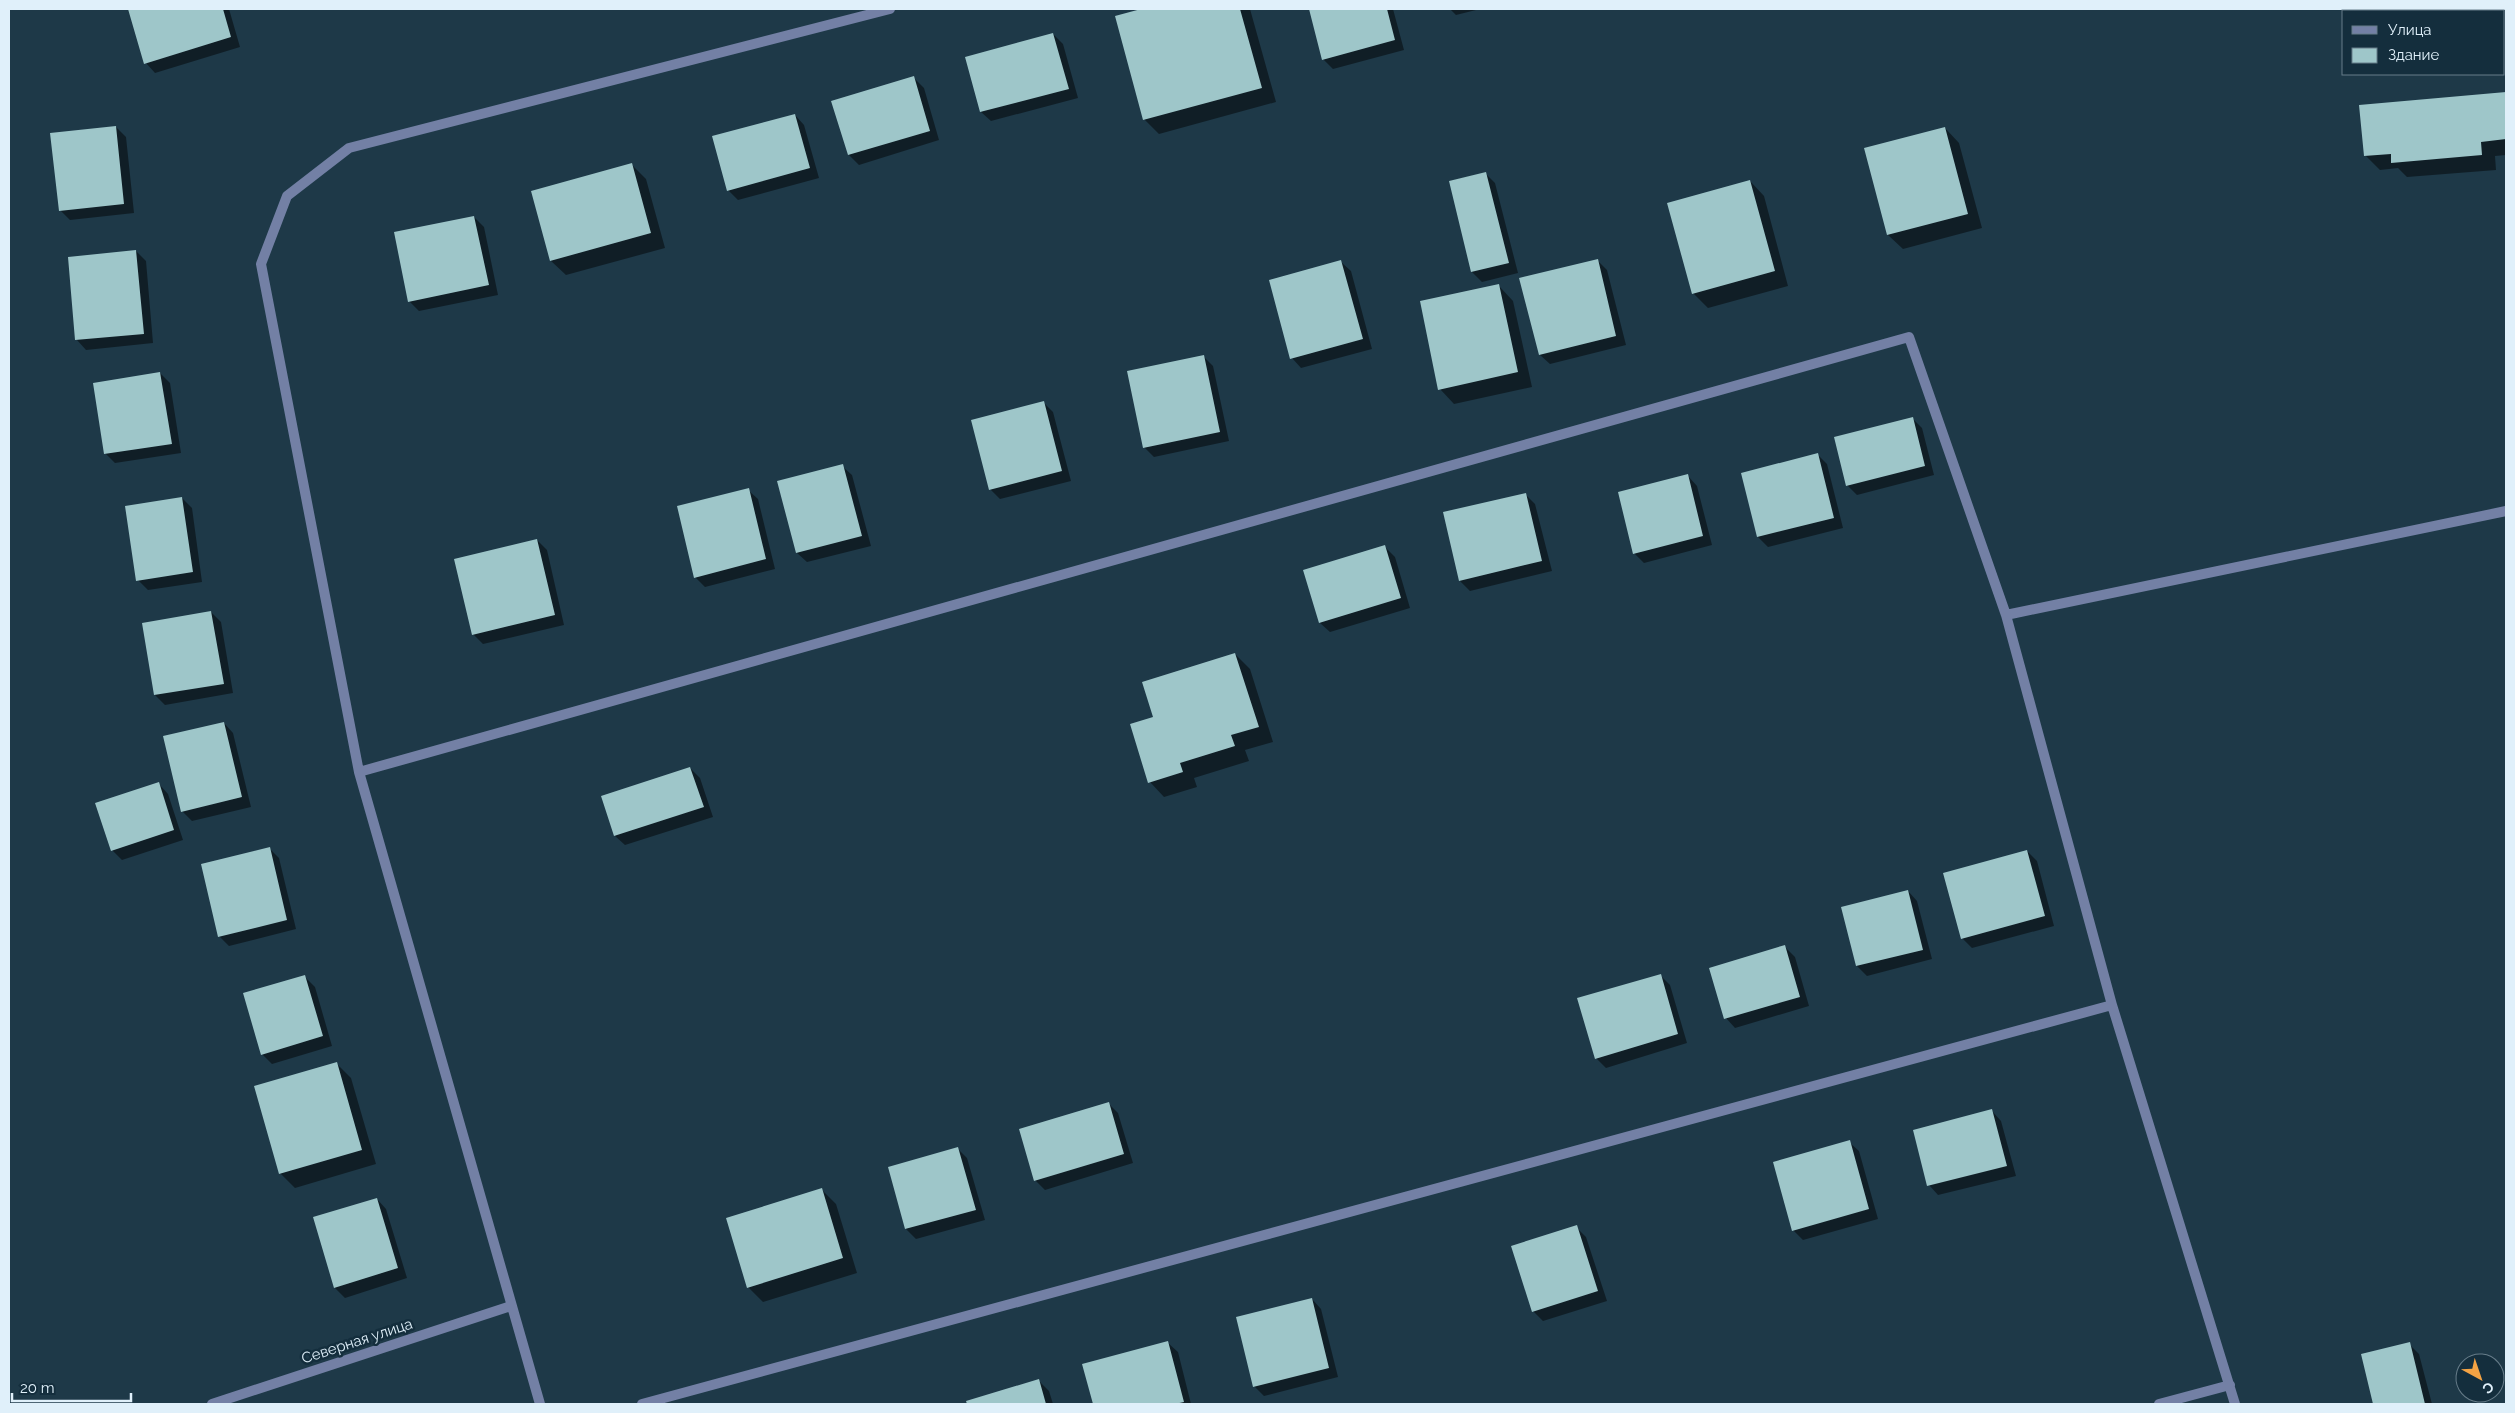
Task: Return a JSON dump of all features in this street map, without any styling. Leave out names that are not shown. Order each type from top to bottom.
[{"type":"street","points":[[540,1404],[358,772],[261,264],[287,196],[350,148],[890,9]]},
{"type":"street","points":[[358,772],[1909,337],[2006,615],[2112,1006],[2235,1404]]},
{"type":"street","points":[[2006,615],[2506,511]]},
{"type":"street","points":[[642,1404],[2112,1006]]},
{"type":"street","name":"Северная улица","points":[[212,1404],[511,1306]]},
{"type":"street","points":[[2159,1404],[2230,1385]]},
{"type":"building","points":[[128,9],[223,9],[231,37],[144,64]]},
{"type":"building","points":[[1141,9],[1240,9],[1262,88],[1143,120],[1115,16]]},
{"type":"building","points":[[1309,9],[1387,9],[1395,40],[1322,60]]},
{"type":"building","points":[[1053,33],[1069,89],[980,112],[965,57]]},
{"type":"building","points":[[914,76],[930,131],[848,155],[831,101]]},
{"type":"building","points":[[2506,92],[2506,139],[2481,142],[2482,155],[2391,163],[2391,154],[2364,156],[2359,105]]},
{"type":"building","points":[[795,114],[810,168],[727,191],[712,136]]},
{"type":"building","points":[[116,126],[124,204],[59,211],[50,133]]},
{"type":"building","points":[[1945,127],[1968,214],[1887,235],[1864,148]]},
{"type":"building","points":[[632,163],[651,233],[550,261],[531,191]]},
{"type":"building","points":[[1486,172],[1509,263],[1471,272],[1449,181]]},
{"type":"building","points":[[1750,180],[1775,271],[1692,294],[1667,203]]},
{"type":"building","points":[[474,216],[489,285],[408,302],[394,232]]},
{"type":"building","points":[[136,250],[144,334],[75,340],[68,257]]},
{"type":"building","points":[[1598,259],[1616,336],[1539,355],[1519,278]]},
{"type":"building","points":[[1341,260],[1363,339],[1290,359],[1269,280]]},
{"type":"building","points":[[1499,284],[1518,372],[1438,390],[1420,301]]},
{"type":"building","points":[[1204,355],[1220,432],[1143,448],[1127,371]]},
{"type":"building","points":[[160,372],[172,444],[104,454],[93,383]]},
{"type":"building","points":[[1044,401],[1062,471],[989,490],[971,420]]},
{"type":"building","points":[[1913,417],[1925,466],[1846,486],[1834,437]]},
{"type":"building","points":[[1818,453],[1834,518],[1757,537],[1741,473]]},
{"type":"building","points":[[843,464],[862,536],[796,553],[777,481]]},
{"type":"building","points":[[1688,474],[1703,536],[1633,554],[1618,492]]},
{"type":"building","points":[[749,488],[766,559],[694,578],[677,506]]},
{"type":"building","points":[[1526,493],[1542,561],[1459,581],[1443,512]]},
{"type":"building","points":[[182,497],[193,572],[136,581],[125,506]]},
{"type":"building","points":[[537,539],[555,615],[472,635],[454,559]]},
{"type":"building","points":[[1385,545],[1401,598],[1319,623],[1303,570]]},
{"type":"building","points":[[211,611],[224,684],[154,695],[142,623]]},
{"type":"building","points":[[1235,653],[1259,727],[1231,735],[1235,746],[1180,763],[1183,772],[1148,783],[1130,724],[1153,717],[1142,682]]},
{"type":"building","points":[[224,722],[242,797],[181,812],[163,736]]},
{"type":"building","points":[[690,767],[704,807],[614,836],[601,796]]},
{"type":"building","points":[[159,782],[174,830],[111,851],[95,803]]},
{"type":"building","points":[[270,847],[287,920],[218,937],[201,864]]},
{"type":"building","points":[[2027,850],[2045,916],[1961,939],[1943,873]]},
{"type":"building","points":[[1908,890],[1923,950],[1856,966],[1841,907]]},
{"type":"building","points":[[1785,945],[1800,997],[1724,1019],[1709,968]]},
{"type":"building","points":[[1661,974],[1678,1034],[1595,1059],[1577,998]]},
{"type":"building","points":[[305,975],[323,1036],[261,1055],[243,993]]},
{"type":"building","points":[[337,1062],[362,1150],[279,1174],[254,1086]]},
{"type":"building","points":[[1109,1102],[1124,1154],[1034,1181],[1019,1129]]},
{"type":"building","points":[[1992,1109],[2007,1166],[1927,1186],[1913,1130]]},
{"type":"building","points":[[1850,1140],[1869,1209],[1792,1231],[1773,1162]]},
{"type":"building","points":[[958,1147],[976,1210],[905,1229],[888,1167]]},
{"type":"building","points":[[822,1188],[843,1258],[747,1288],[726,1218]]},
{"type":"building","points":[[377,1198],[398,1268],[334,1288],[313,1217]]},
{"type":"building","points":[[1577,1225],[1598,1291],[1532,1312],[1511,1246]]},
{"type":"building","points":[[1312,1298],[1329,1368],[1253,1387],[1236,1317]]},
{"type":"building","points":[[1168,1341],[1184,1402],[1175,1404],[1093,1404],[1082,1364]]},
{"type":"building","points":[[2410,1342],[2425,1404],[2373,1404],[2361,1354]]},
{"type":"building","points":[[1039,1379],[1046,1404],[967,1404],[966,1401]]}]
